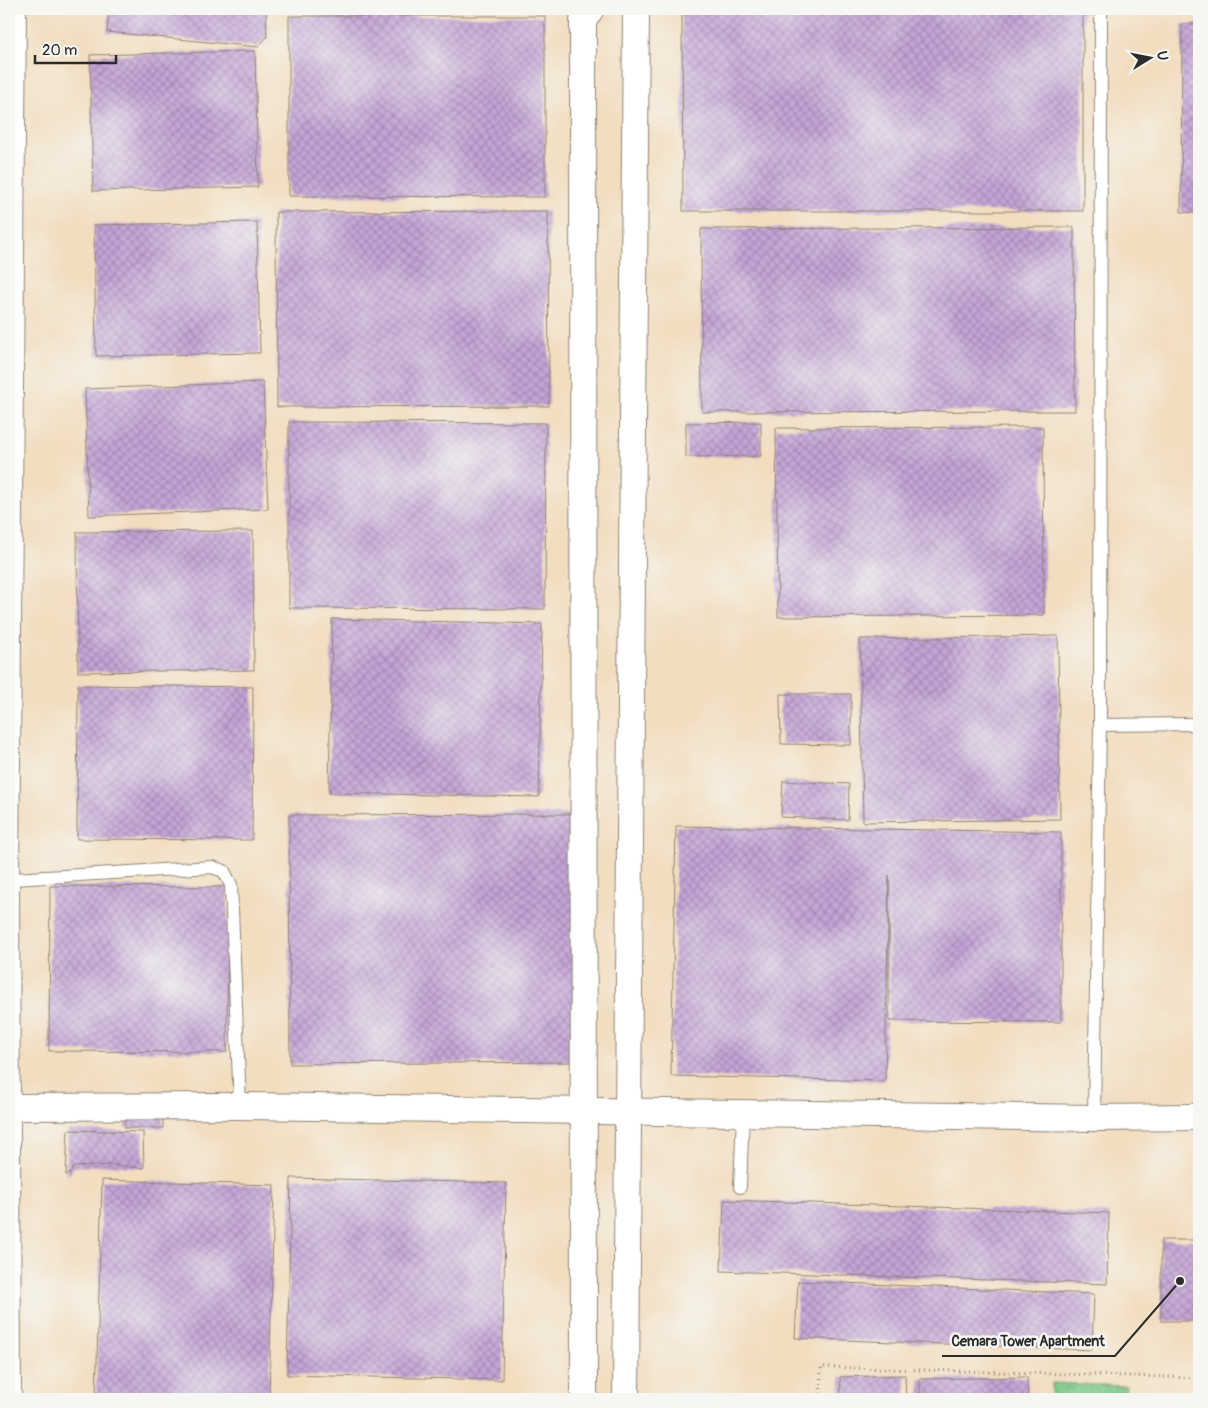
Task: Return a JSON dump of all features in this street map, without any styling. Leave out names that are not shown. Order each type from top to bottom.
[{"type":"street","points":[[584,1399],[583,21],[591,9]]},
{"type":"street","points":[[626,1399],[630,1112],[636,9]]},
{"type":"street","points":[[12,1108],[240,1106],[743,1114],[1094,1118],[1199,1117]]},
{"type":"lane","points":[[15,1399],[12,1108],[20,9]]},
{"type":"lane","points":[[1094,1118],[1100,725],[1101,9]]},
{"type":"lane","points":[[1100,725],[1199,724]]},
{"type":"lane","points":[[13,879],[212,867],[224,872],[231,885],[240,1106]]},
{"type":"lane","points":[[740,1187],[743,1114]]},
{"type":"path","points":[[820,1399],[821,1367],[1199,1378]]},
{"type":"green space","points":[[1052,1383],[1126,1386],[1125,1399],[1052,1399]]},
{"type":"building","points":[[109,9],[266,9],[267,37],[258,47],[107,32]]},
{"type":"building","points":[[682,9],[1083,9],[1083,211],[683,211]]},
{"type":"building","points":[[289,16],[545,16],[545,197],[289,196]]},
{"type":"building","points":[[1182,24],[1199,24],[1199,213],[1181,212]]},
{"type":"building","points":[[255,51],[258,187],[93,191],[90,55]]},
{"type":"building","points":[[548,211],[549,406],[277,407],[276,212]]},
{"type":"building","points":[[257,222],[260,353],[96,356],[94,225]]},
{"type":"building","points":[[1074,227],[1075,411],[702,412],[701,229]]},
{"type":"building","points":[[1197,227],[1199,227],[1199,403],[1197,403]]},
{"type":"building","points":[[263,382],[268,509],[89,516],[85,389]]},
{"type":"building","points":[[289,422],[546,423],[545,609],[289,608]]},
{"type":"building","points":[[761,422],[761,456],[686,457],[686,423]]},
{"type":"building","points":[[1043,427],[1044,615],[778,617],[776,428]]},
{"type":"building","points":[[253,531],[254,670],[78,672],[77,532]]},
{"type":"building","points":[[332,619],[542,624],[539,797],[329,793]]},
{"type":"building","points":[[1058,636],[1060,819],[863,822],[860,639]]},
{"type":"building","points":[[78,685],[253,687],[252,840],[77,839]]},
{"type":"building","points":[[780,694],[851,694],[851,745],[781,744]]},
{"type":"building","points":[[783,781],[849,784],[848,820],[781,817]]},
{"type":"building","points":[[576,814],[578,1062],[290,1064],[289,815]]},
{"type":"building","points":[[676,826],[1061,832],[1061,1022],[889,1021],[889,875],[885,1081],[671,1076]]},
{"type":"building","points":[[50,886],[228,887],[227,1052],[49,1051]]},
{"type":"building","points":[[125,1116],[163,1116],[163,1128],[125,1128]]},
{"type":"building","points":[[68,1130],[143,1132],[144,1168],[110,1165],[74,1167],[70,1174],[66,1175]]},
{"type":"building","points":[[291,1178],[506,1183],[502,1380],[287,1375]]},
{"type":"building","points":[[102,1180],[274,1185],[269,1399],[96,1399]]},
{"type":"building","points":[[724,1200],[1109,1213],[1107,1284],[721,1271]]},
{"type":"building","points":[[1161,1240],[1199,1240],[1199,1321],[1161,1321]]},
{"type":"building","points":[[798,1281],[1094,1294],[1092,1350],[795,1338]]},
{"type":"building","points":[[905,1375],[906,1399],[841,1399],[840,1377]]},
{"type":"building","points":[[1027,1377],[1028,1399],[920,1399],[920,1379]]},
{"type":"place","name":"Cemara Tower Apartment","points":[[1180,1281]]}]
